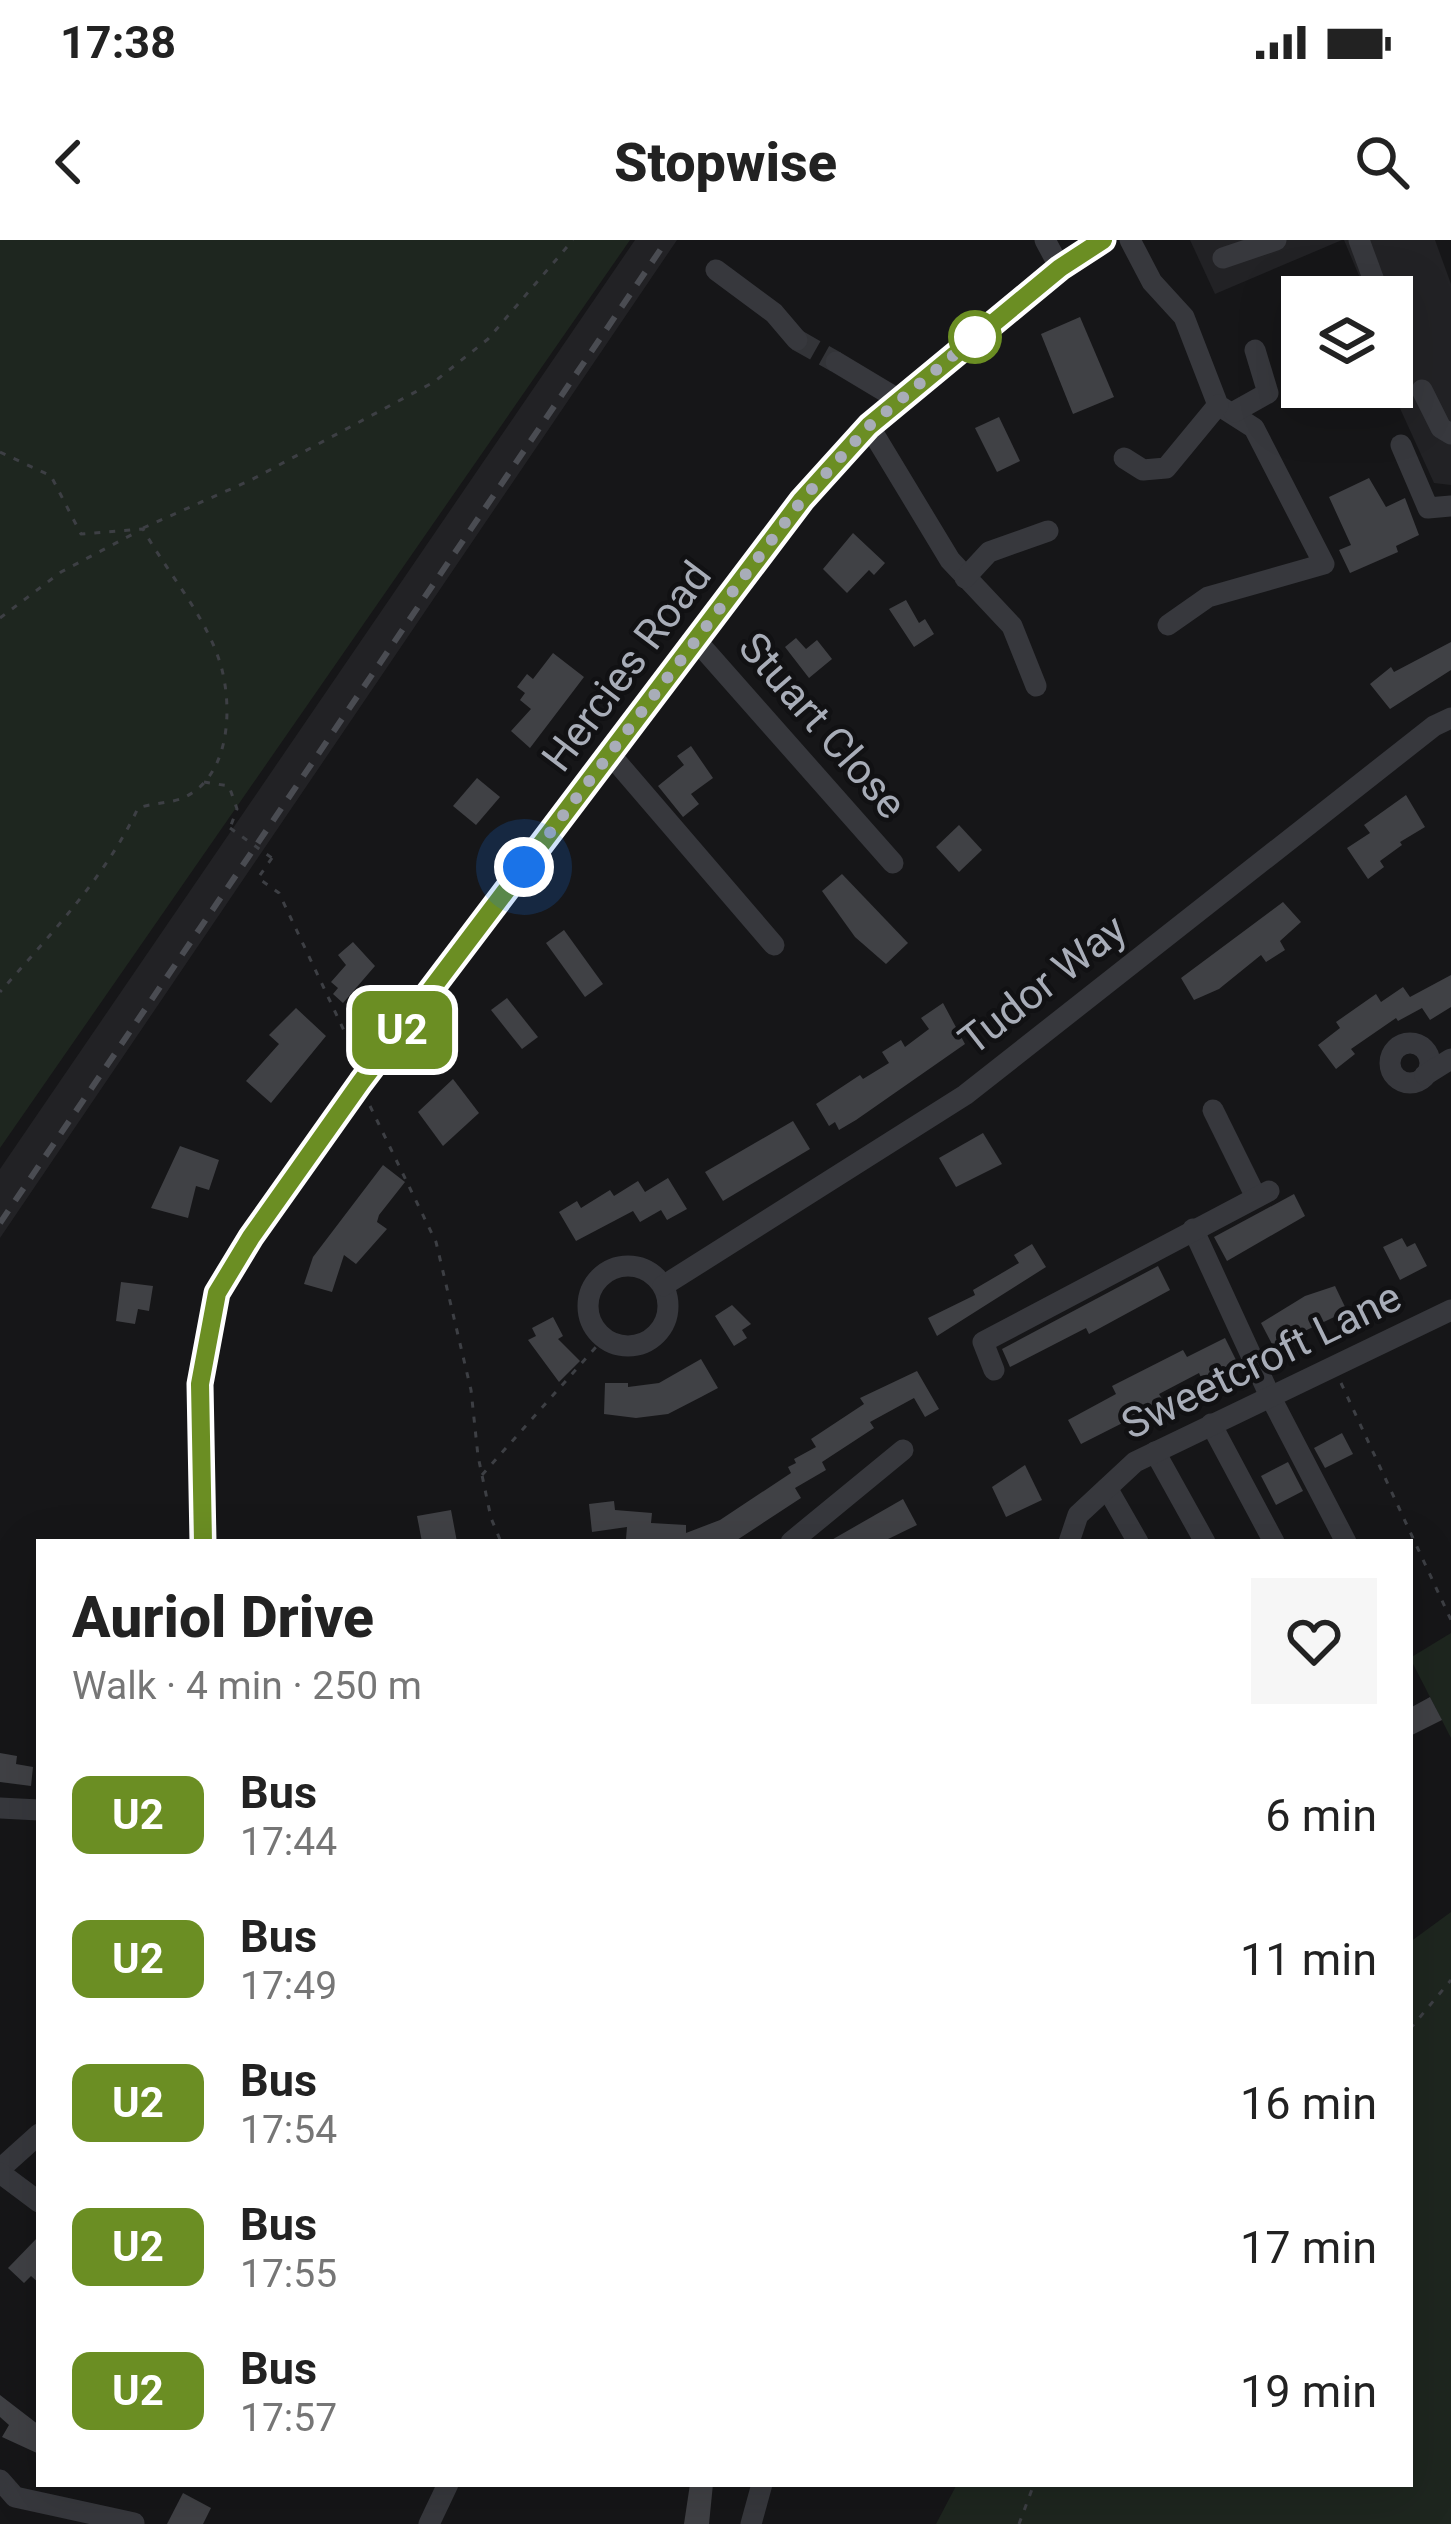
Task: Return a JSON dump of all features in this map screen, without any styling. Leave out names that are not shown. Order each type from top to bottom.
[{"type":"street","points":[[1045,240],[1060,268]]},
{"type":"street","name":"Hercies Road","points":[[203,1539],[200,1384],[217,1293],[251,1237],[361,1082],[802,500],[869,426],[1060,268],[1103,240]]},
{"type":"street","points":[[1130,240],[1152,281],[1184,317],[1226,409],[1254,428],[1324,564],[1208,598],[1168,625]]},
{"type":"street","points":[[1223,258],[1276,240]]},
{"type":"street","points":[[1359,240],[1372,276]]},
{"type":"street","points":[[716,270],[774,313],[797,340]]},
{"type":"street","points":[[1124,458],[1143,470],[1166,468],[1226,409],[1268,393],[1256,350]]},
{"type":"street","points":[[836,362],[901,401]]},
{"type":"street","points":[[1422,390],[1441,428],[1451,434]]},
{"type":"street","points":[[869,426],[965,578],[1012,626],[1036,686]]},
{"type":"street","points":[[1401,445],[1428,508],[1451,506]]},
{"type":"street","points":[[965,578],[989,552],[1048,531]]},
{"type":"street","name":"Stuart Close","points":[[695,639],[893,863]]},
{"type":"street","name":"Tudor Way","points":[[663,1286],[965,1095],[1434,726],[1451,718]]},
{"type":"street","points":[[609,753],[774,945]]},
{"type":"street","points":[[1425,1075],[1451,1059]]},
{"type":"street","points":[[994,1370],[983,1342],[1263,1194],[1213,1110]]},
{"type":"street","points":[[1193,1229],[1269,1394],[1344,1539]]},
{"type":"street","points":[[632,1266],[655,1276],[663,1286],[668,1315],[657,1335],[636,1346],[621,1346],[604,1338],[591,1324],[588,1300],[602,1276],[632,1266]]},
{"type":"street","name":"Sweetcroft Lane","points":[[1070,1539],[1078,1515],[1135,1462],[1451,1310]]},
{"type":"street","points":[[1211,1424],[1272,1539]]},
{"type":"street","points":[[799,1539],[902,1450]]},
{"type":"street","points":[[1155,1452],[1203,1539]]},
{"type":"street","points":[[1107,1488],[1136,1539]]},
{"type":"street","points":[[0,1808],[36,1810]]},
{"type":"street","points":[[36,2137],[0,2171],[36,2201]]},
{"type":"street","points":[[0,2480],[14,2497],[134,2523]]},
{"type":"street","points":[[429,2524],[447,2487]]},
{"type":"street","points":[[751,2524],[761,2487]]},
{"type":"path","points":[[0,618],[61,572],[251,480],[434,382],[488,339],[573,240]]},
{"type":"path","points":[[0,452],[51,476],[82,534],[143,529]]},
{"type":"path","points":[[0,992],[94,877],[138,808],[182,799],[222,760],[222,667],[192,604],[143,529]]},
{"type":"path","points":[[202,782],[229,786],[237,809],[230,828],[272,858],[258,878],[279,892],[436,1242],[499,1539]]},
{"type":"path","points":[[482,1475],[604,1338]]},
{"type":"path","points":[[1332,1365],[1413,1539]]},
{"type":"path","points":[[1413,1539],[1451,1621]]},
{"type":"path","points":[[1413,2025],[1451,1980]]},
{"type":"path","points":[[1019,2524],[1033,2487]]},
{"type":"shaded area","points":[[0,240],[630,240],[0,1148]]},
{"type":"shaded area","points":[[635,240],[677,240],[0,1238],[0,1169]]},
{"type":"shaded area","points":[[1190,240],[1342,240],[1215,294]]},
{"type":"shaded area","points":[[1344,240],[1435,240],[1451,284],[1451,485],[1434,483],[1400,408],[1413,408],[1413,276],[1359,276]]},
{"type":"shaded area","points":[[1451,1633],[1451,1738],[1413,1664],[1413,1656]]},
{"type":"shaded area","points":[[1451,1912],[1451,2524],[936,2524],[955,2487],[1413,2487],[1413,1940]]},
{"type":"building","points":[[1080,317],[1114,397],[1073,414],[1041,334]]},
{"type":"building","points":[[999,417],[1020,461],[997,472],[975,428]]},
{"type":"building","points":[[1369,478],[1386,507],[1405,498],[1419,535],[1396,546],[1398,552],[1350,573],[1339,550],[1351,545],[1329,497]]},
{"type":"building","points":[[853,533],[885,563],[874,575],[869,570],[847,593],[823,569]]},
{"type":"building","points":[[906,600],[919,623],[925,619],[934,634],[914,647],[889,609]]},
{"type":"building","points":[[796,638],[806,649],[817,640],[832,659],[809,678],[785,647]]},
{"type":"building","points":[[1451,642],[1451,670],[1390,709],[1370,684],[1391,667],[1394,672]]},
{"type":"building","points":[[553,653],[584,677],[530,748],[511,731],[531,709],[520,700],[525,693],[517,687],[527,674],[533,679]]},
{"type":"building","points":[[691,746],[713,778],[691,794],[699,804],[683,817],[658,786],[684,765],[677,756]]},
{"type":"building","points":[[477,778],[500,797],[476,825],[453,806]]},
{"type":"building","points":[[1406,795],[1425,827],[1400,842],[1380,861],[1384,867],[1368,879],[1347,848],[1370,833],[1364,825]]},
{"type":"building","points":[[959,825],[982,850],[959,872],[936,847]]},
{"type":"building","points":[[842,874],[908,943],[886,964],[855,937],[822,891]]},
{"type":"building","points":[[1283,902],[1301,922],[1280,941],[1285,950],[1266,962],[1261,955],[1219,989],[1194,1000],[1181,978]]},
{"type":"building","points":[[564,930],[603,984],[585,997],[546,943]]},
{"type":"building","points":[[353,942],[375,966],[343,1003],[333,994],[338,988],[331,982],[346,965],[338,955]]},
{"type":"building","points":[[1451,975],[1451,1007],[1430,1020],[1422,1008],[1396,1018],[1351,1049],[1355,1054],[1336,1069],[1318,1045],[1340,1028],[1336,1022],[1376,994],[1381,1002],[1403,987],[1410,997]]},
{"type":"building","points":[[507,998],[538,1037],[522,1049],[491,1010]]},
{"type":"building","points":[[943,1003],[965,1044],[856,1120],[839,1130],[835,1122],[829,1126],[816,1104],[860,1075],[863,1079],[889,1063],[882,1052],[901,1040],[905,1047],[929,1029],[921,1018]]},
{"type":"building","points":[[296,1008],[326,1036],[271,1103],[246,1081],[279,1044],[269,1035]]},
{"type":"building","points":[[453,1079],[479,1113],[443,1146],[418,1112]]},
{"type":"building","points":[[793,1121],[810,1149],[723,1201],[705,1172]]},
{"type":"building","points":[[983,1133],[1002,1164],[956,1187],[939,1158]]},
{"type":"building","points":[[180,1146],[219,1160],[209,1190],[196,1186],[188,1218],[151,1208]]},
{"type":"building","points":[[383,1165],[405,1182],[379,1215],[377,1222],[387,1229],[356,1264],[344,1255],[332,1292],[304,1284],[313,1257]]},
{"type":"building","points":[[668,1178],[687,1209],[667,1220],[661,1210],[640,1222],[633,1211],[576,1241],[559,1212],[577,1201],[581,1208],[610,1190],[614,1196],[638,1181],[645,1192]]},
{"type":"building","points":[[1294,1194],[1305,1216],[1227,1261],[1214,1237]]},
{"type":"building","points":[[1402,1238],[1407,1247],[1415,1243],[1427,1266],[1400,1280],[1383,1247]]},
{"type":"building","points":[[1032,1244],[1046,1267],[937,1336],[928,1318],[975,1295],[973,1290],[1019,1263],[1014,1255]]},
{"type":"building","points":[[1158,1266],[1170,1290],[1089,1334],[1086,1328],[1010,1367],[1002,1349]]},
{"type":"building","points":[[121,1282],[153,1286],[149,1311],[138,1309],[135,1324],[116,1321]]},
{"type":"building","points":[[1335,1286],[1347,1311],[1273,1346],[1261,1323],[1305,1296]]},
{"type":"building","points":[[732,1305],[751,1324],[742,1330],[747,1338],[734,1346],[715,1316]]},
{"type":"building","points":[[553,1317],[563,1336],[558,1339],[580,1361],[559,1382],[528,1340],[536,1336],[532,1328]]},
{"type":"building","points":[[1225,1338],[1237,1362],[1202,1380],[1199,1373],[1159,1394],[1164,1402],[1081,1444],[1068,1420],[1116,1394],[1112,1386],[1183,1350],[1187,1357]]},
{"type":"building","points":[[701,1359],[718,1388],[668,1414],[636,1418],[604,1414],[605,1383],[628,1383],[628,1387],[659,1383]]},
{"type":"building","points":[[917,1371],[939,1409],[925,1417],[914,1398],[870,1422],[874,1428],[822,1462],[826,1470],[795,1488],[801,1498],[739,1539],[626,1539],[627,1527],[592,1532],[589,1504],[614,1501],[615,1510],[652,1513],[651,1523],[686,1525],[686,1533],[720,1520],[791,1473],[788,1467],[796,1463],[794,1459],[816,1447],[811,1439],[864,1404],[860,1398]]},
{"type":"building","points":[[1342,1433],[1353,1454],[1325,1468],[1314,1448]]},
{"type":"building","points":[[1288,1462],[1303,1491],[1276,1505],[1261,1476]]},
{"type":"building","points":[[1025,1465],[1042,1500],[1006,1517],[992,1487]]},
{"type":"building","points":[[903,1499],[917,1525],[888,1539],[833,1539]]},
{"type":"building","points":[[451,1510],[456,1539],[421,1539],[417,1516]]},
{"type":"building","points":[[1430,1697],[1442,1720],[1413,1734],[1413,1706]]},
{"type":"building","points":[[0,1753],[17,1756],[16,1764],[33,1767],[31,1786],[0,1782]]},
{"type":"building","points":[[36,2239],[36,2280],[31,2276],[24,2283],[8,2268]]},
{"type":"building","points":[[0,2395],[36,2423],[36,2453],[2,2437],[9,2425],[0,2417]]},
{"type":"building","points":[[690,2487],[713,2487],[709,2524],[684,2524]]},
{"type":"building","points":[[183,2493],[211,2508],[203,2524],[167,2524]]},
{"type":"tunnel","points":[[797,340],[836,362]]},
{"type":"railway","points":[[0,1223],[667,240]]},
{"type":"bus line","name":"U2","points":[[203,1539],[200,1384],[205,1340],[217,1293],[251,1237],[361,1082],[802,500],[869,426],[1060,268],[1103,240]]},
{"type":"route","points":[[524,867],[802,500],[869,426],[980,333],[975,337]]}]
